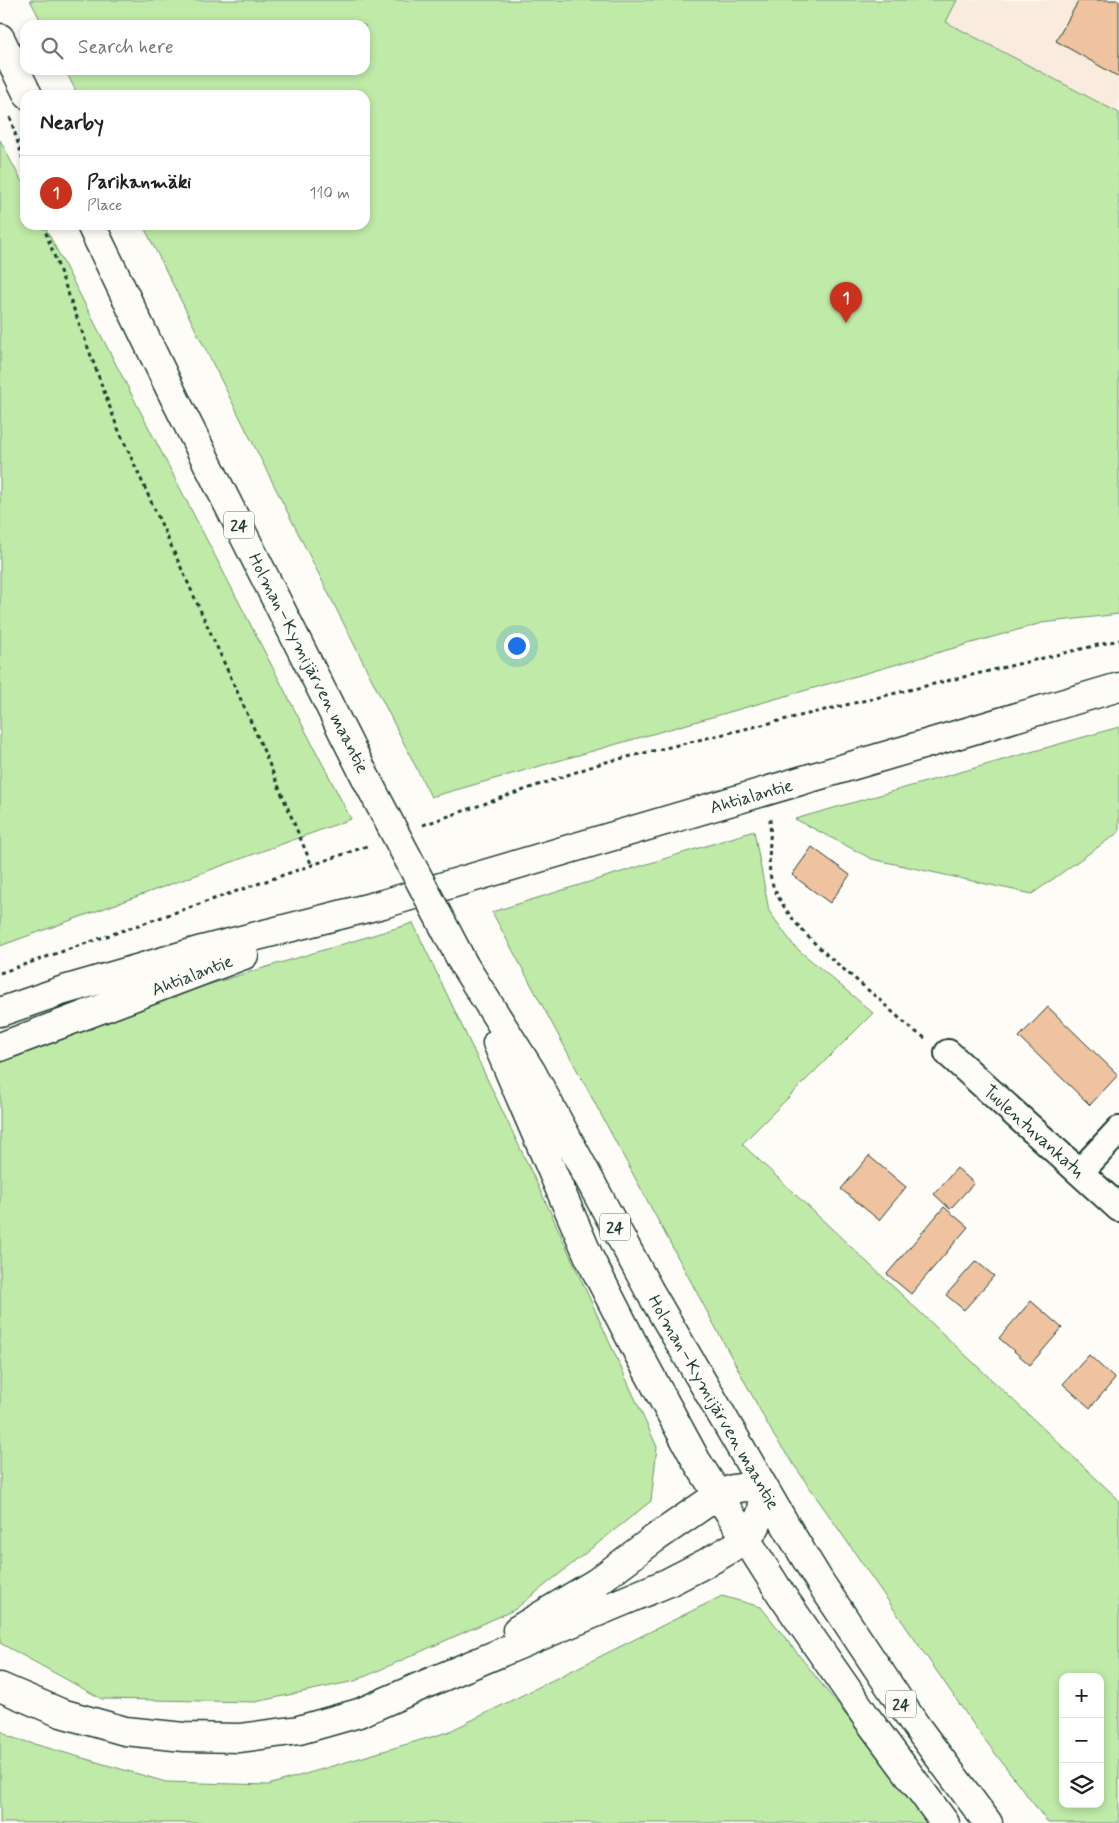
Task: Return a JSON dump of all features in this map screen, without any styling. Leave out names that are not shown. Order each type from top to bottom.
[{"type":"main road","points":[[0,38],[13,64],[18,104]]},
{"type":"main road","name":"Holman–Kymijärven maantie","points":[[93,230],[180,408],[464,966],[589,1257],[638,1353],[696,1460],[786,1602],[867,1718],[945,1823]]},
{"type":"main road","name":"Ahtialantie","points":[[0,1012],[61,991],[202,950],[383,904],[1119,687]]},
{"type":"main road","name":"Ahtialantie","points":[[0,1047],[383,904]]},
{"type":"main road","name":"Holman–Kymijärven maantie","points":[[464,966],[531,1071],[649,1290],[764,1490],[820,1582],[910,1718],[988,1823]]},
{"type":"main road","points":[[0,1687],[61,1714],[125,1731],[184,1737],[240,1738],[300,1730],[351,1716],[666,1583],[706,1563],[746,1540],[756,1526],[762,1511],[764,1490],[746,1487],[733,1489],[718,1495],[654,1539],[597,1582],[428,1683]]},
{"type":"street","name":"Tuulentuvankatu","points":[[948,1053],[1119,1208]]},
{"type":"street","points":[[1080,1172],[1119,1130]]},
{"type":"path","points":[[18,104],[20,122]]},
{"type":"path","points":[[45,230],[116,424],[260,742],[312,866]]},
{"type":"path","points":[[423,826],[602,763],[1119,640]]},
{"type":"path","points":[[767,791],[773,886],[785,909],[816,944],[918,1034],[948,1053]]},
{"type":"path","points":[[0,973],[377,842]]},
{"type":"shaded area","points":[[957,0],[1119,0],[1119,113],[946,22]]},
{"type":"green space","points":[[30,0],[957,0],[946,22],[1119,113],[1119,614],[1042,623],[431,797],[146,230],[370,230],[370,90],[75,90],[68,75],[370,75],[370,20],[40,20]]},
{"type":"green space","points":[[0,140],[20,178],[20,230],[47,230],[351,819],[0,946]]},
{"type":"green space","points":[[1119,727],[1119,832],[1032,894],[872,859],[795,819]]},
{"type":"green space","points":[[754,831],[769,911],[794,946],[873,1013],[742,1144],[1119,1500],[1119,1823],[1048,1823],[976,1728],[774,1436],[492,912]]},
{"type":"green space","points":[[413,923],[550,1211],[657,1447],[651,1501],[514,1610],[355,1681],[255,1702],[102,1699],[0,1643],[0,1063],[207,985]]},
{"type":"green space","points":[[722,1596],[761,1607],[931,1823],[0,1823],[0,1730],[10,1737],[166,1782],[268,1785],[448,1732]]},
{"type":"building","points":[[1079,0],[1119,0],[1119,77],[1056,41]]},
{"type":"building","points":[[812,847],[850,875],[830,903],[792,875]]},
{"type":"building","points":[[1048,1007],[1118,1075],[1090,1105],[1019,1037]]},
{"type":"building","points":[[869,1156],[906,1187],[879,1220],[841,1189]]},
{"type":"building","points":[[957,1168],[974,1183],[950,1209],[934,1194]]},
{"type":"building","points":[[944,1207],[968,1227],[911,1294],[887,1274]]},
{"type":"building","points":[[976,1261],[994,1276],[964,1310],[946,1295]]},
{"type":"building","points":[[1031,1301],[1062,1328],[1030,1365],[999,1338]]},
{"type":"building","points":[[1089,1355],[1115,1379],[1090,1408],[1063,1384]]},
{"type":"place","name":"Parikanmäki","points":[[846,323]]}]
